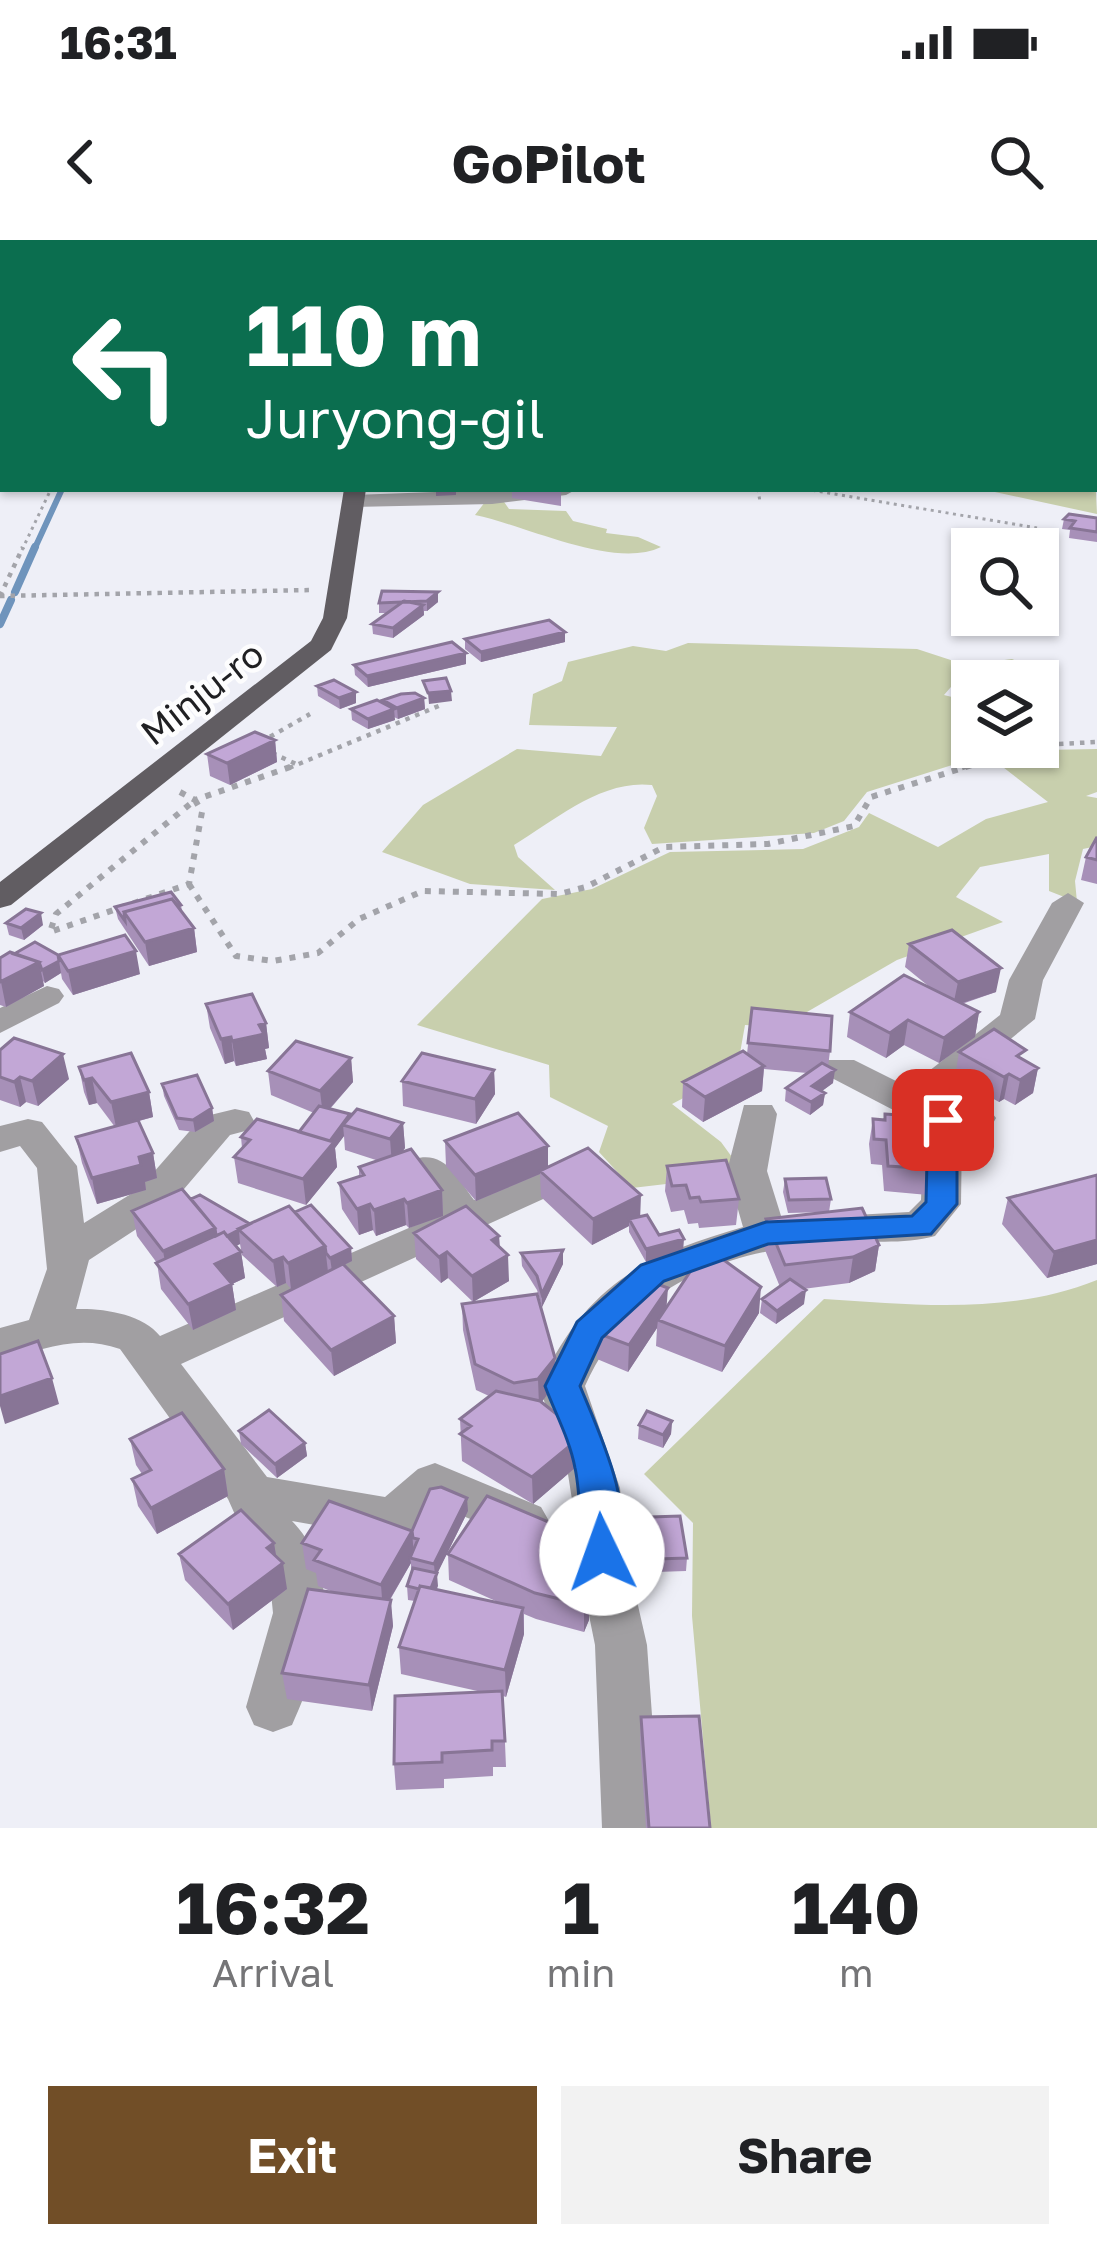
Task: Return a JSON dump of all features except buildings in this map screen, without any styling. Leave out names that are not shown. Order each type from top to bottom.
[{"type":"main road","name":"Minju-ro","points":[[0,898],[322,645],[335,618],[354,495]]},
{"type":"street","points":[[354,495],[492,498],[541,492]]},
{"type":"street","points":[[841,1068],[943,1120],[977,1118],[943,1075],[1018,1018],[1025,980],[1068,903]]},
{"type":"street","points":[[0,1022],[47,996]]},
{"type":"street","points":[[758,1114],[747,1171],[766,1233]]},
{"type":"street","points":[[631,1828],[621,1645],[602,1553],[602,1515],[592,1462],[562,1386],[589,1331],[653,1273],[766,1233],[920,1226],[941,1204],[943,1120]]},
{"type":"street","points":[[67,1254],[154,1198],[216,1126],[235,1121]]},
{"type":"street","points":[[0,1139],[28,1131],[57,1166],[68,1268],[47,1331]]},
{"type":"street","points":[[152,1358],[350,1274],[590,1162],[614,1183]]},
{"type":"street","points":[[428,1168],[466,1217]]},
{"type":"street","points":[[0,1345],[47,1331],[98,1324],[136,1337],[152,1358],[252,1494],[254,1517],[290,1555],[304,1599],[273,1707]]},
{"type":"street","points":[[252,1494],[394,1520],[434,1483],[602,1553]]},
{"type":"path","points":[[50,492],[0,596],[339,590]]},
{"type":"path","points":[[758,492],[760,502]]},
{"type":"path","points":[[866,492],[928,510],[1030,528]]},
{"type":"path","points":[[189,884],[50,932],[56,914],[195,800],[441,704]]},
{"type":"path","points":[[296,764],[255,745],[310,714]]},
{"type":"path","points":[[1059,744],[1097,742]]},
{"type":"path","points":[[147,784],[195,800],[202,812],[189,884],[236,956],[273,961],[318,953],[359,919],[423,891],[559,894],[586,887],[664,847],[818,837],[854,826],[871,796],[953,768]]},
{"type":"green space","points":[[995,492],[1096,492],[1097,514]]},
{"type":"green space","points":[[502,499],[509,509],[566,511],[573,521],[661,547],[642,553],[595,550],[475,515],[485,502]]},
{"type":"green space","points":[[688,643],[917,649],[951,660],[951,687],[944,695],[951,697],[951,765],[867,792],[844,821],[814,833],[652,844],[644,828],[657,796],[652,785],[615,788],[580,803],[514,845],[518,857],[555,890],[470,884],[382,852],[423,805],[517,749],[601,756],[617,727],[529,725],[533,694],[562,681],[568,662],[633,646],[666,651]]},
{"type":"green space","points":[[1097,749],[1097,792],[1086,796],[1097,798],[1097,846],[1083,849],[1075,881],[1077,902],[1049,891],[1049,854],[980,867],[956,897],[1003,922],[897,960],[781,1027],[745,1025],[737,1070],[672,1104],[721,1142],[737,1164],[717,1178],[632,1188],[599,1152],[608,1126],[550,1097],[549,1065],[417,1025],[542,899],[592,889],[670,852],[803,849],[859,827],[869,813],[938,847],[986,819],[1048,802],[1004,768],[1059,768],[1059,750]]},
{"type":"green space","points":[[1097,1280],[1097,1828],[711,1828],[692,1616],[693,1523],[644,1474],[824,1299],[997,1303],[1031,1299]]},
{"type":"waterway","points":[[34,550],[61,492]]},
{"type":"waterway","points":[[15,592],[35,547]]},
{"type":"waterway","points":[[0,624],[11,600]]},
{"type":"route","points":[[602,1553],[602,1515],[592,1462],[562,1386],[589,1331],[653,1273],[766,1233],[920,1226],[941,1204],[943,1120]]}]
